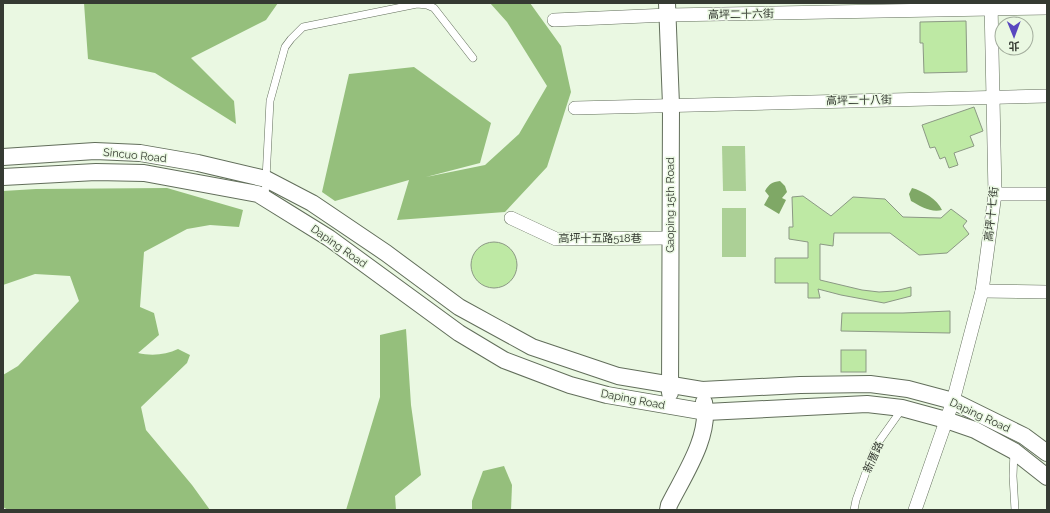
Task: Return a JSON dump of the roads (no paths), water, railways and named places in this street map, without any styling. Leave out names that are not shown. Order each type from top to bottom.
[{"type":"street","name":"高坪二十六街","points":[[554,20],[668,9],[991,6],[1047,8]]},
{"type":"street","name":"高坪十七街","points":[[946,420],[953,401],[982,290],[995,194],[991,6]]},
{"type":"street","name":"Gaoping 15th Road","points":[[668,9],[671,105],[670,406]]},
{"type":"street","name":"高坪二十八街","points":[[575,108],[1047,96]]},
{"type":"street","name":"Sincuo Road","points":[[3,157],[95,151],[140,154],[198,163],[266,178]]},
{"type":"street","name":"Sincuo Road","points":[[3,178],[96,172],[144,172],[261,196]]},
{"type":"street","name":"Daping Road","points":[[266,178],[312,203],[386,253],[459,306],[532,347],[618,376],[702,390],[800,385],[870,384],[908,389],[953,401],[1024,436],[1047,454]]},
{"type":"street","points":[[995,194],[1047,194]]},
{"type":"street","name":"Daping Road","points":[[261,196],[329,238],[459,334],[504,360],[570,385],[607,395],[706,412],[868,404],[902,408],[946,420],[975,430],[1014,451],[1047,477]]},
{"type":"street","name":"高坪十五路518巷","points":[[511,218],[556,240],[670,238]]},
{"type":"street","points":[[982,290],[1047,292]]},
{"type":"street","points":[[668,510],[703,434],[706,412],[702,390]]},
{"type":"street","points":[[915,510],[946,420]]},
{"type":"lane","points":[[261,196],[266,178],[270,101],[285,47],[303,26],[417,4],[427,5],[434,8],[473,58]]},
{"type":"lane","name":"新厝路","points":[[854,510],[856,500],[875,447],[902,408]]},
{"type":"lane","points":[[1014,451],[1013,476],[1015,510]]}]
